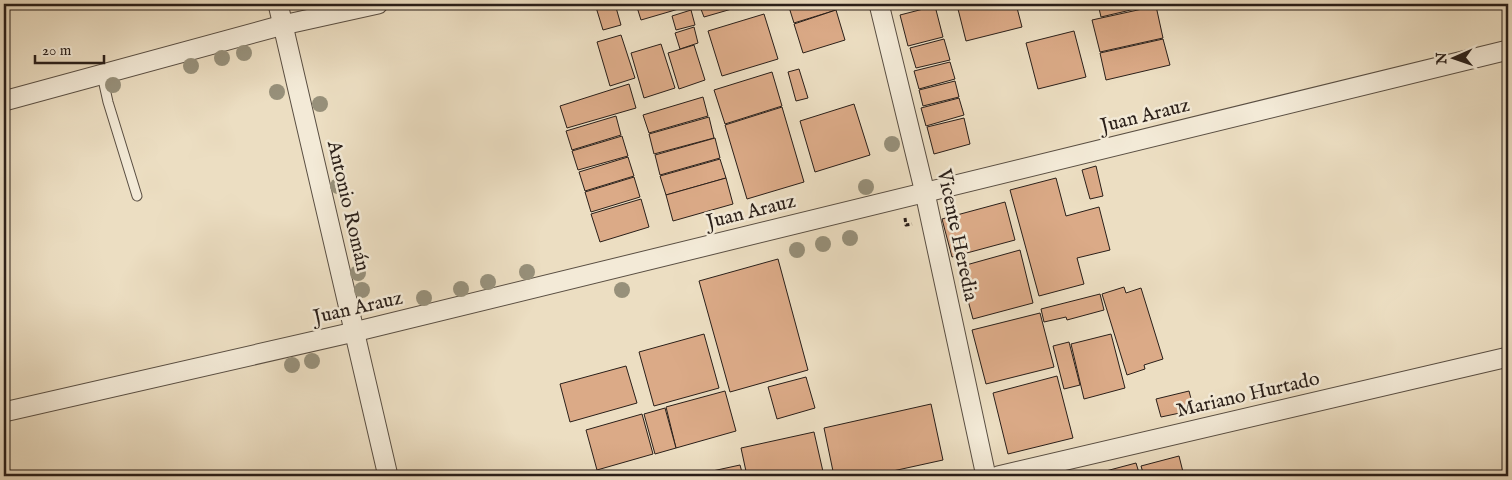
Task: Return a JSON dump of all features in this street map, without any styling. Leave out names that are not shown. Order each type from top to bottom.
[{"type":"street","name":"Antonio Román","points":[[278,4],[388,476]]},
{"type":"street","points":[[4,101],[283,25],[378,4]]},
{"type":"street","name":"Vicente Heredia","points":[[879,4],[925,193],[986,476]]},
{"type":"street","name":"Juan Arauz","points":[[4,412],[354,332],[1508,50]]},
{"type":"street","name":"Mariano Hurtado","points":[[998,476],[1508,357]]},
{"type":"lane","points":[[102,75],[108,102],[137,196]]},
{"type":"building","points":[[595,4],[615,4],[621,25],[603,30]]},
{"type":"building","points":[[636,4],[681,4],[682,8],[641,20]]},
{"type":"building","points":[[699,4],[749,4],[704,17]]},
{"type":"building","points":[[788,4],[834,4],[836,10],[794,23]]},
{"type":"building","points":[[1016,4],[1022,27],[966,41],[957,5]]},
{"type":"building","points":[[1098,4],[1156,4],[1101,17]]},
{"type":"building","points":[[935,6],[943,37],[908,46],[900,15]]},
{"type":"building","points":[[1156,6],[1163,38],[1100,52],[1092,20]]},
{"type":"building","points":[[691,10],[695,25],[676,30],[672,16]]},
{"type":"building","points":[[836,10],[845,40],[803,53],[794,24]]},
{"type":"building","points":[[764,14],[778,59],[722,76],[708,31]]},
{"type":"building","points":[[694,27],[698,43],[680,49],[675,33]]},
{"type":"building","points":[[1074,31],[1086,77],[1038,89],[1026,43]]},
{"type":"building","points":[[621,35],[635,78],[610,86],[597,42]]},
{"type":"building","points":[[944,39],[950,60],[916,68],[910,48]]},
{"type":"building","points":[[1163,39],[1170,65],[1106,80],[1100,53]]},
{"type":"building","points":[[661,44],[675,88],[644,98],[631,53]]},
{"type":"building","points":[[694,45],[705,80],[679,89],[668,53]]},
{"type":"building","points":[[950,62],[955,79],[919,89],[914,71]]},
{"type":"building","points":[[799,69],[808,98],[796,101],[788,72]]},
{"type":"building","points":[[772,72],[782,106],[725,124],[714,90]]},
{"type":"building","points":[[955,81],[959,97],[923,106],[919,90]]},
{"type":"building","points":[[629,84],[636,108],[567,128],[560,106]]},
{"type":"building","points":[[703,97],[708,116],[649,133],[643,115]]},
{"type":"building","points":[[959,98],[964,115],[926,126],[921,108]]},
{"type":"building","points":[[854,104],[870,155],[815,172],[800,121]]},
{"type":"building","points":[[782,107],[804,182],[747,199],[725,125]]},
{"type":"building","points":[[616,116],[621,135],[572,150],[566,131]]},
{"type":"building","points":[[709,117],[714,138],[654,154],[649,134]]},
{"type":"building","points":[[964,118],[970,144],[934,154],[927,127]]},
{"type":"building","points":[[622,136],[628,156],[578,170],[572,151]]},
{"type":"building","points":[[715,138],[720,158],[660,175],[655,155]]},
{"type":"building","points":[[628,157],[634,176],[585,191],[579,172]]},
{"type":"building","points":[[720,159],[726,178],[666,195],[660,176]]},
{"type":"building","points":[[1096,166],[1103,196],[1090,199],[1082,170]]},
{"type":"building","points":[[634,177],[640,197],[591,212],[585,192]]},
{"type":"building","points":[[726,178],[733,204],[673,221],[666,195]]},
{"type":"building","points":[[1056,178],[1066,216],[1099,207],[1110,250],[1077,258],[1084,284],[1039,296],[1010,190]]},
{"type":"building","points":[[641,199],[649,227],[600,242],[591,214]]},
{"type":"building","points":[[1005,202],[1015,240],[952,257],[942,219]]},
{"type":"building","points":[[1020,250],[1033,303],[973,319],[959,267]]},
{"type":"building","points":[[778,259],[808,370],[730,392],[699,281]]},
{"type":"building","points":[[1124,287],[1126,293],[1141,288],[1163,359],[1144,365],[1145,369],[1127,375],[1102,294]]},
{"type":"building","points":[[1100,294],[1104,310],[1067,320],[1066,317],[1044,322],[1041,309]]},
{"type":"building","points":[[1040,313],[1054,367],[986,384],[972,330]]},
{"type":"building","points":[[704,334],[719,388],[654,406],[639,352]]},
{"type":"building","points":[[1111,334],[1125,388],[1084,399],[1071,344]]},
{"type":"building","points":[[1069,342],[1080,385],[1064,389],[1053,346]]},
{"type":"building","points":[[626,366],[637,403],[570,422],[560,384]]},
{"type":"building","points":[[1057,376],[1073,438],[1008,454],[993,393]]},
{"type":"building","points":[[806,377],[815,408],[777,419],[768,387]]},
{"type":"building","points":[[725,391],[736,431],[676,448],[666,407]]},
{"type":"building","points":[[1189,391],[1194,410],[1161,417],[1156,399]]},
{"type":"building","points":[[931,404],[943,460],[870,476],[834,476],[824,428]]},
{"type":"building","points":[[665,408],[676,448],[655,454],[644,414]]},
{"type":"building","points":[[642,414],[653,454],[597,470],[586,430]]},
{"type":"building","points":[[814,432],[824,476],[747,476],[741,448]]},
{"type":"building","points":[[1179,456],[1184,476],[1144,476],[1141,466]]},
{"type":"building","points":[[1136,463],[1140,476],[1087,476]]},
{"type":"building","points":[[740,465],[743,476],[694,476],[694,475]]}]
